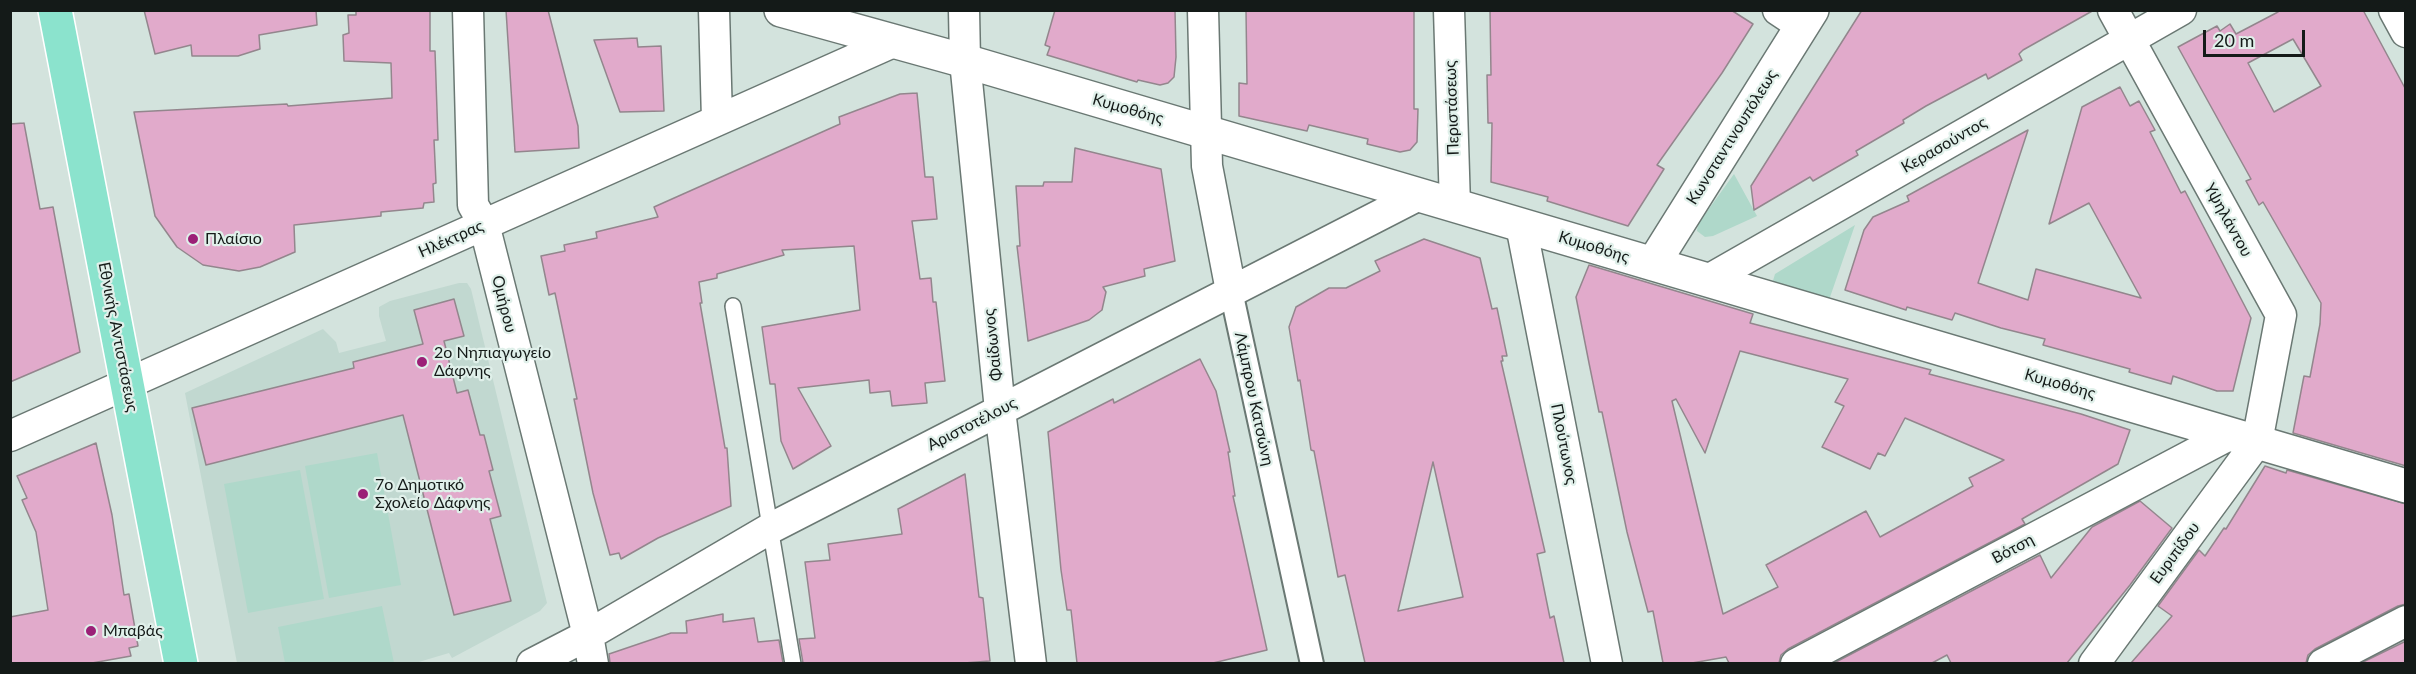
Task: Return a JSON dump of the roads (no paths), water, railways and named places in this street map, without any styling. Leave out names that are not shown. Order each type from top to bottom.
[{"type":"main road","name":"Εθνικής Αντιστάσεως","points":[[55,10],[181,663]]},
{"type":"street","name":"Ομήρου","points":[[468,10],[473,205],[484,224],[590,649]]},
{"type":"street","points":[[714,10],[717,120]]},
{"type":"street","name":"Κυμοθόης","points":[[781,10],[891,43],[965,61],[2406,486]]},
{"type":"street","name":"Φαίδωνος","points":[[964,10],[965,61],[1000,410],[1031,663]]},
{"type":"street","name":"Λάμπρου Κατσώνη","points":[[1203,10],[1207,166],[1231,291],[1312,663]]},
{"type":"street","name":"Περιστάσεως","points":[[1449,10],[1455,206]]},
{"type":"street","name":"Υψηλάντου","points":[[2113,10],[2281,315],[2244,438]]},
{"type":"street","name":"Κερασούντος","points":[[1708,280],[2181,10]]},
{"type":"street","points":[[2394,10],[2406,32]]},
{"type":"street","name":"Κωνσταντινουπόλεως","points":[[1653,264],[1797,16]]},
{"type":"street","name":"Ηλέκτρας","points":[[10,436],[891,43]]},
{"type":"street","name":"Αριστοτέλους","points":[[532,663],[590,649],[771,528],[1419,195]]},
{"type":"street","name":"Πλούτωνος","points":[[1521,225],[1607,663]]},
{"type":"street","name":"Βότση","points":[[1796,663],[2244,438]]},
{"type":"street","name":"Ευριπίδου","points":[[2094,663],[2244,438]]},
{"type":"street","points":[[2324,663],[2406,621]]},
{"type":"lane","points":[[733,306],[793,663]]},
{"type":"place","name":"Πλαίσιο","points":[[193,239]]},
{"type":"place","name":"2ο Νηπιαγωγείο Δάφνης","points":[[422,362]]},
{"type":"place","name":"7ο Δημοτικό Σχολείο Δάφνης","points":[[363,494]]},
{"type":"place","name":"Μπαβάς","points":[[91,631]]}]
